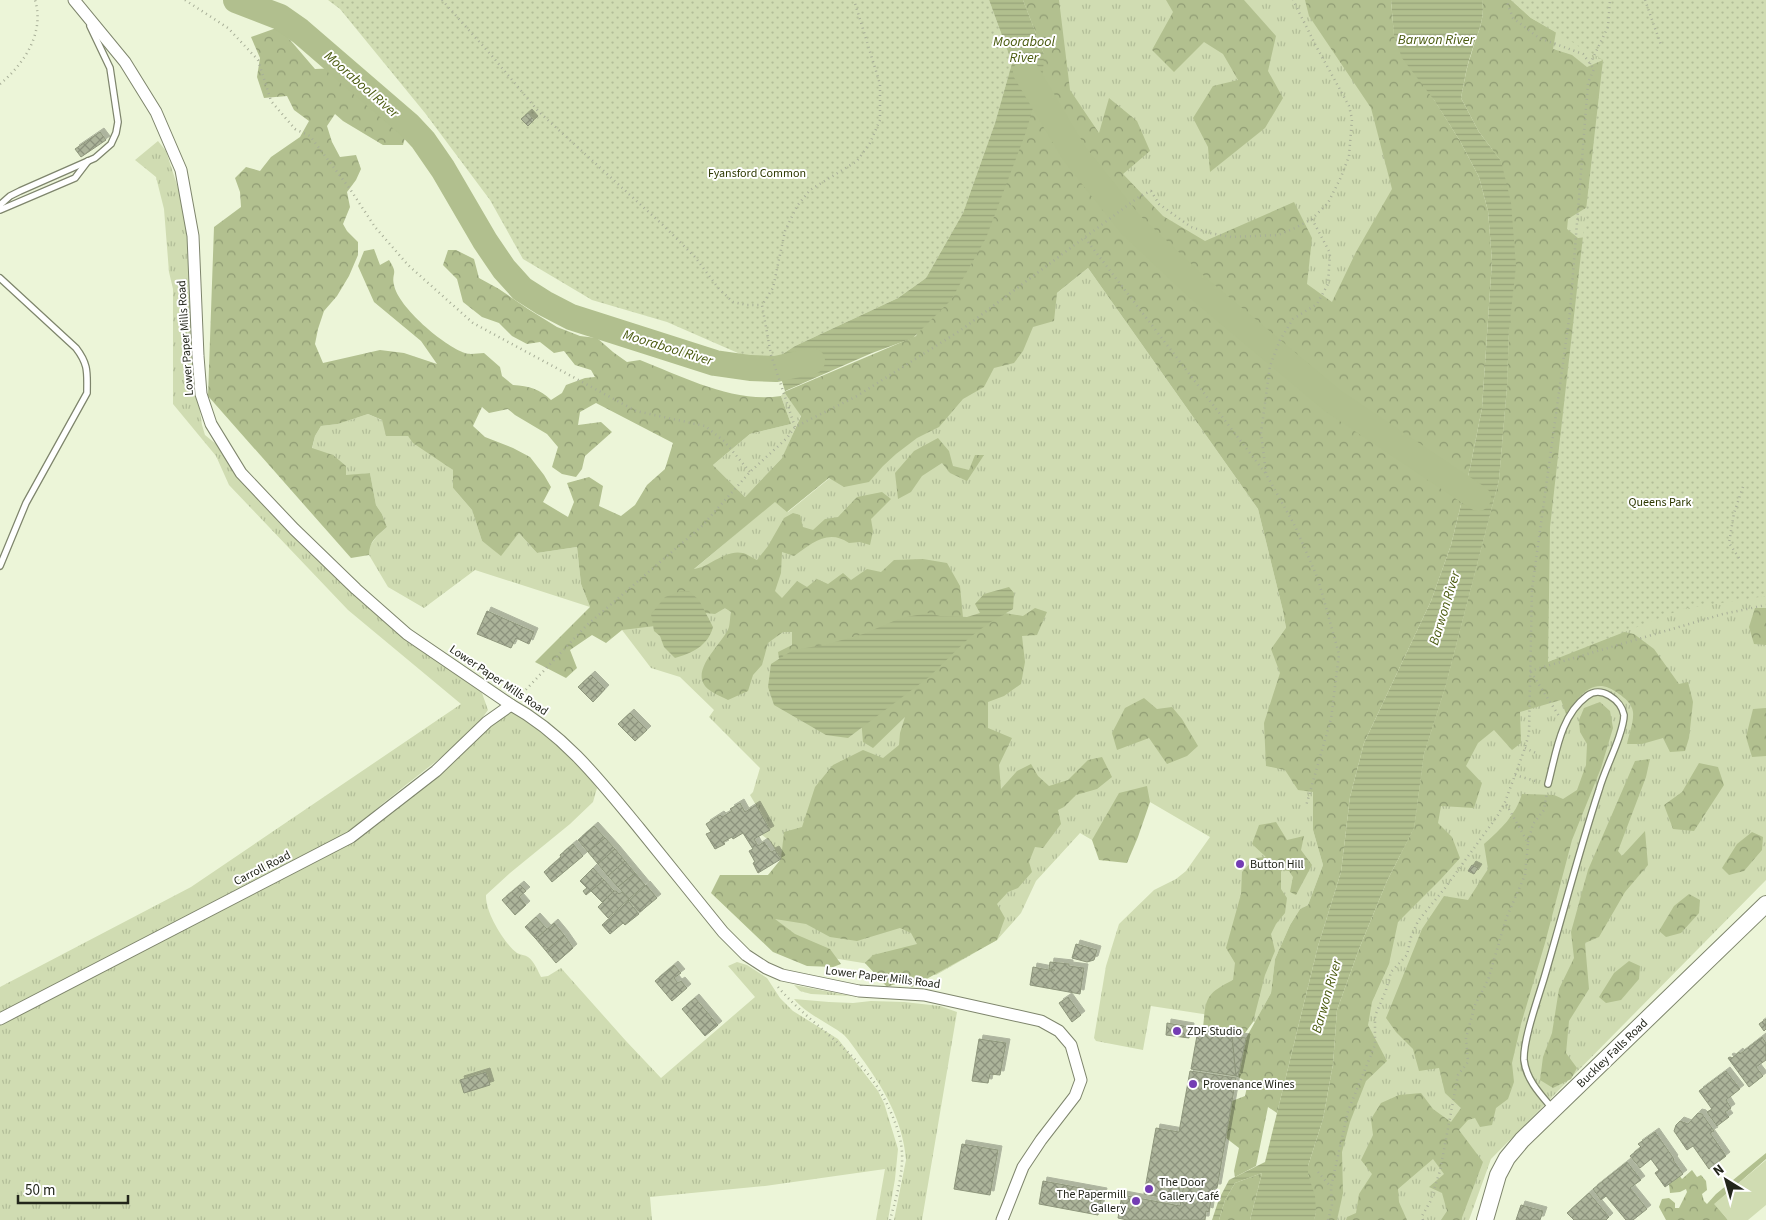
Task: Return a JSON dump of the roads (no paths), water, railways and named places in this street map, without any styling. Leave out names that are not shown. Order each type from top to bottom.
[{"type":"street","name":"Lower Paper Mills Road","points":[[74,0],[125,62],[156,112],[181,170],[192,236],[201,394],[211,424],[241,473],[356,589],[407,634],[511,705],[528,714],[564,743],[598,778],[723,932],[746,955],[766,968],[782,975],[806,981],[859,991],[924,995],[1041,1021],[1059,1031],[1071,1045],[1081,1080],[1075,1096],[1023,1167],[1002,1220]]},
{"type":"street","name":"Carroll Road","points":[[0,1019],[351,837],[436,771],[488,722],[511,705]]},
{"type":"street","name":"Buckley Falls Road","points":[[1485,1220],[1498,1175],[1507,1158],[1522,1140],[1766,904]]},
{"type":"lane","points":[[0,205],[20,190],[94,158],[111,144],[116,133],[118,122],[110,68],[83,10]]},
{"type":"lane","points":[[0,210],[75,178],[88,161]]},
{"type":"lane","points":[[0,278],[76,348],[85,360],[87,374],[87,393],[26,503],[0,566]]},
{"type":"lane","points":[[1548,784],[1564,725],[1586,696],[1593,692],[1609,695],[1616,700],[1622,707],[1624,717],[1620,735],[1585,835],[1524,1058],[1527,1073],[1553,1110]]},
{"type":"water","points":[[989,0],[1023,0],[1044,54],[1043,73],[1026,132],[986,238],[951,300],[913,338],[872,353],[785,391],[775,359],[795,346],[898,298],[926,278],[963,213],[995,123],[1012,63]]},
{"type":"water","name":"Barwon River","points":[[1391,0],[1482,0],[1482,21],[1468,65],[1461,98],[1479,132],[1501,161],[1511,202],[1516,266],[1509,329],[1507,387],[1499,480],[1445,688],[1424,754],[1414,828],[1387,881],[1359,949],[1337,1010],[1333,1064],[1323,1119],[1308,1166],[1308,1174],[1315,1196],[1316,1213],[1314,1220],[1250,1220],[1262,1173],[1235,1183],[1225,1200],[1219,1220],[1212,1220],[1219,1199],[1229,1180],[1265,1162],[1318,946],[1341,872],[1350,797],[1364,743],[1431,601],[1451,545],[1470,468],[1482,408],[1492,261],[1488,211],[1479,177],[1460,141],[1434,100],[1402,58],[1394,36]]},
{"type":"water","points":[[1009,587],[1014,593],[1013,609],[989,623],[969,638],[929,677],[848,738],[826,735],[774,705],[768,687],[771,664],[793,650],[824,645],[863,634],[901,618],[928,613],[940,616],[967,617],[980,613],[975,604],[984,594]]},
{"type":"water","points":[[681,591],[689,591],[699,600],[713,627],[711,634],[703,644],[687,654],[675,658],[664,647],[660,636],[654,631],[651,614],[665,597]]},
{"type":"waterway","name":"Moorabool River","points":[[236,0],[280,17],[300,31],[409,125],[423,140],[443,169],[485,241],[504,269],[522,289],[544,303],[571,317],[715,363],[750,368],[776,369],[812,361]]},
{"type":"waterway","points":[[1026,72],[1074,153],[1130,224],[1198,288],[1333,401],[1478,498]]},
{"type":"place","name":"Button Hill","points":[[1240,864]]},
{"type":"place","name":"ZDF Studio","points":[[1177,1031]]},
{"type":"place","name":"Provenance Wines","points":[[1193,1084]]},
{"type":"place","name":"The Door Gallery Café","points":[[1149,1189]]},
{"type":"place","name":"The Papermill Gallery","points":[[1136,1201]]},
{"type":"park label","name":"Fyansford Common","points":[[757,173]]},
{"type":"park label","name":"Queens Park","points":[[1660,502]]}]
